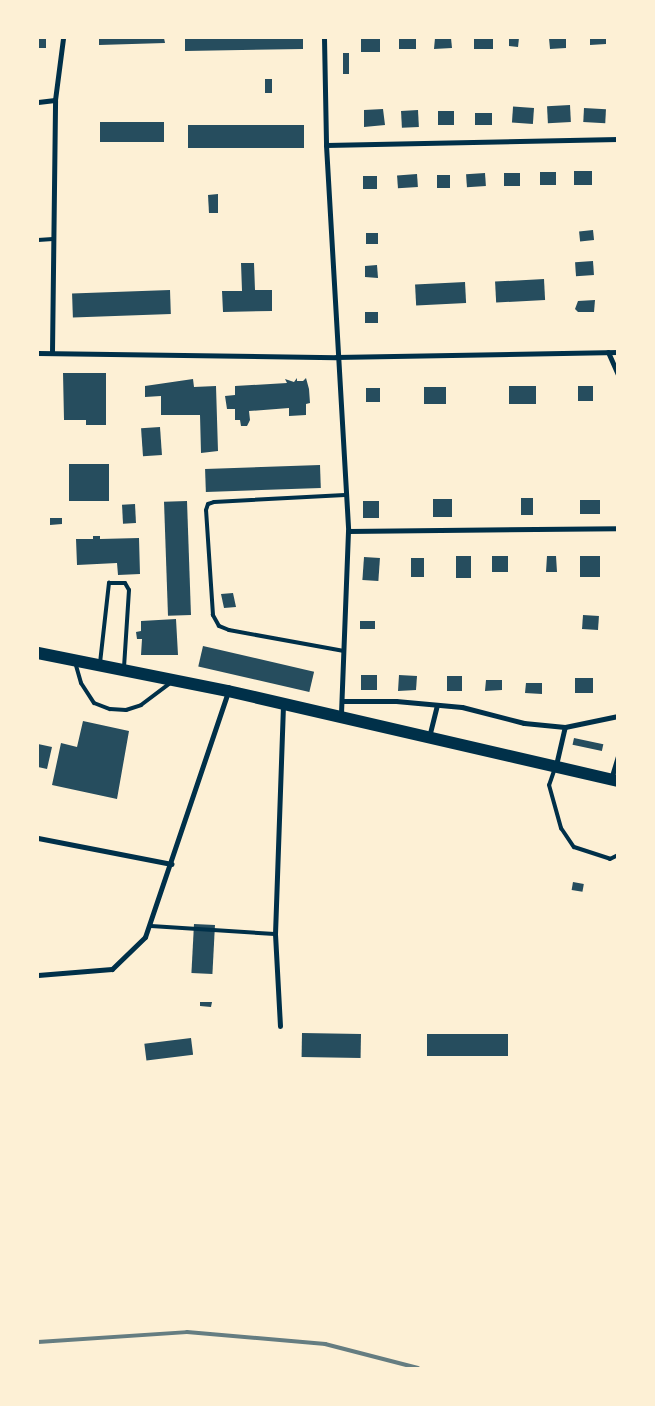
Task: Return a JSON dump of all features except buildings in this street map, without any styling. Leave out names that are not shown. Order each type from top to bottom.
[{"type":"main road","points":[[38,653],[228,692],[614,780]]},
{"type":"street","points":[[52,352],[56,100],[63,38]]},
{"type":"street","points":[[324,38],[326,145],[336,357],[348,531],[341,718]]},
{"type":"street","points":[[38,102],[56,100]]},
{"type":"street","points":[[326,145],[618,139]]},
{"type":"street","points":[[608,352],[618,374]]},
{"type":"street","points":[[38,353],[336,357],[618,352]]},
{"type":"street","points":[[348,531],[618,528]]},
{"type":"street","points":[[38,975],[112,969],[145,937],[151,926],[228,692]]},
{"type":"street","points":[[342,701],[396,701],[476,710],[524,724],[565,726],[618,716]]},
{"type":"street","points":[[280,1026],[275,934],[284,705]]},
{"type":"street","points":[[428,737],[437,706]]},
{"type":"street","points":[[555,766],[565,726]]},
{"type":"street","points":[[614,780],[618,756]]},
{"type":"street","points":[[38,838],[172,864]]},
{"type":"lane","points":[[38,240],[54,239]]},
{"type":"lane","points":[[344,651],[228,630],[219,626],[213,615],[206,510],[208,504],[214,502],[345,495]]},
{"type":"lane","points":[[99,665],[109,583],[125,583],[129,590],[127,653],[123,670]]},
{"type":"lane","points":[[74,660],[82,683],[94,702],[110,709],[126,710],[141,705],[172,680]]},
{"type":"lane","points":[[555,766],[549,785],[561,828],[574,847],[610,859],[618,855]]},
{"type":"lane","points":[[151,926],[275,934]]},
{"type":"railway","points":[[38,1342],[187,1332],[325,1344],[418,1368]]}]
